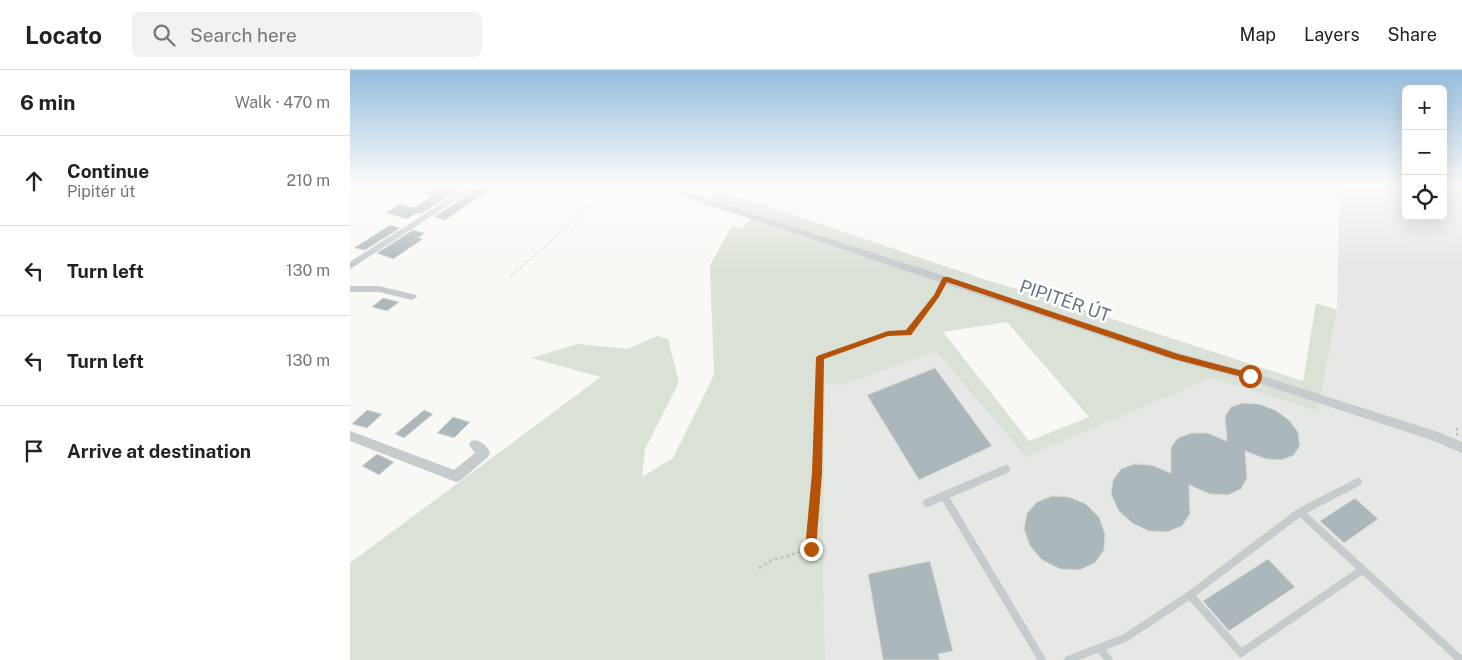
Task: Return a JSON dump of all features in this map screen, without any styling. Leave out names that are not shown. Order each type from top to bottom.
[{"type":"street","points":[[350,266],[431,214]]},
{"type":"street","name":"PIPITÉR ÚT","points":[[739,214],[945,279],[1177,357],[1250,376],[1428,434],[1462,448]]},
{"type":"street","points":[[350,289],[380,289],[412,297]]},
{"type":"street","points":[[350,436],[456,476],[484,453],[475,445]]},
{"type":"lane","points":[[927,503],[1006,469]]},
{"type":"lane","points":[[1068,660],[1100,650],[1126,638],[1190,595],[1300,512],[1358,482]]},
{"type":"lane","points":[[944,496],[1042,660]]},
{"type":"lane","points":[[1300,512],[1461,660]]},
{"type":"lane","points":[[1190,595],[1241,652],[1362,570]]},
{"type":"lane","points":[[1100,650],[1109,660]]},
{"type":"path","points":[[510,276],[581,214]]},
{"type":"path","points":[[759,568],[772,560],[811,549],[817,473],[820,358],[888,334],[909,333],[937,296],[945,279]]},
{"type":"shaded area","points":[[734,214],[790,214],[983,279],[1303,381],[1316,303],[1337,310],[1318,412],[1212,378],[1026,457],[936,352],[841,385],[825,383],[823,564],[825,660],[350,660],[350,563],[601,377],[531,358],[578,344],[628,349],[657,336],[668,339],[679,382],[645,449],[642,477],[673,458],[714,375],[710,265],[732,226],[741,228],[751,219]],"holes":[[[1007,322],[1089,417],[1029,441],[943,332]]]},
{"type":"shaded area","points":[[1339,214],[1402,214],[1402,220],[1447,220],[1447,214],[1462,214],[1462,660],[825,660],[823,564],[825,383],[841,385],[936,352],[1026,457],[1212,378],[1318,412],[1337,310]]},
{"type":"building","points":[[388,214],[415,214],[407,219]]},
{"type":"building","points":[[439,214],[455,214],[445,220],[434,217]]},
{"type":"building","points":[[390,225],[400,228],[365,250],[354,248]]},
{"type":"building","points":[[413,230],[425,233],[418,238],[423,239],[393,259],[377,253]]},
{"type":"building","points":[[383,298],[399,302],[387,311],[372,307]]},
{"type":"building","points":[[935,368],[992,446],[919,480],[867,395]]},
{"type":"building","points":[[1243,403],[1259,404],[1275,410],[1289,420],[1298,432],[1300,445],[1294,455],[1282,460],[1266,459],[1245,451],[1247,478],[1241,489],[1228,495],[1210,494],[1189,485],[1190,514],[1182,526],[1167,532],[1149,531],[1132,523],[1118,510],[1111,494],[1113,480],[1121,469],[1134,464],[1151,465],[1171,473],[1171,447],[1178,438],[1191,433],[1207,433],[1227,441],[1225,416],[1231,407]]},
{"type":"building","points":[[367,410],[382,414],[367,428],[352,424]]},
{"type":"building","points":[[424,410],[433,414],[404,438],[395,434]]},
{"type":"building","points":[[453,417],[470,422],[454,438],[437,433]]},
{"type":"building","points":[[377,454],[394,462],[379,475],[362,466]]},
{"type":"building","points":[[1052,496],[1069,497],[1086,504],[1099,517],[1105,534],[1104,550],[1095,563],[1079,570],[1060,569],[1042,560],[1030,546],[1024,529],[1027,513],[1037,502]]},
{"type":"building","points":[[1355,498],[1378,519],[1344,543],[1320,521]]},
{"type":"building","points":[[1268,559],[1295,587],[1229,631],[1203,601]]},
{"type":"building","points":[[930,561],[953,651],[938,654],[940,660],[883,660],[868,574]]},
{"type":"route","points":[[811,549],[817,473],[820,358],[888,334],[909,333],[937,296],[945,279],[1177,357],[1250,376]]}]
